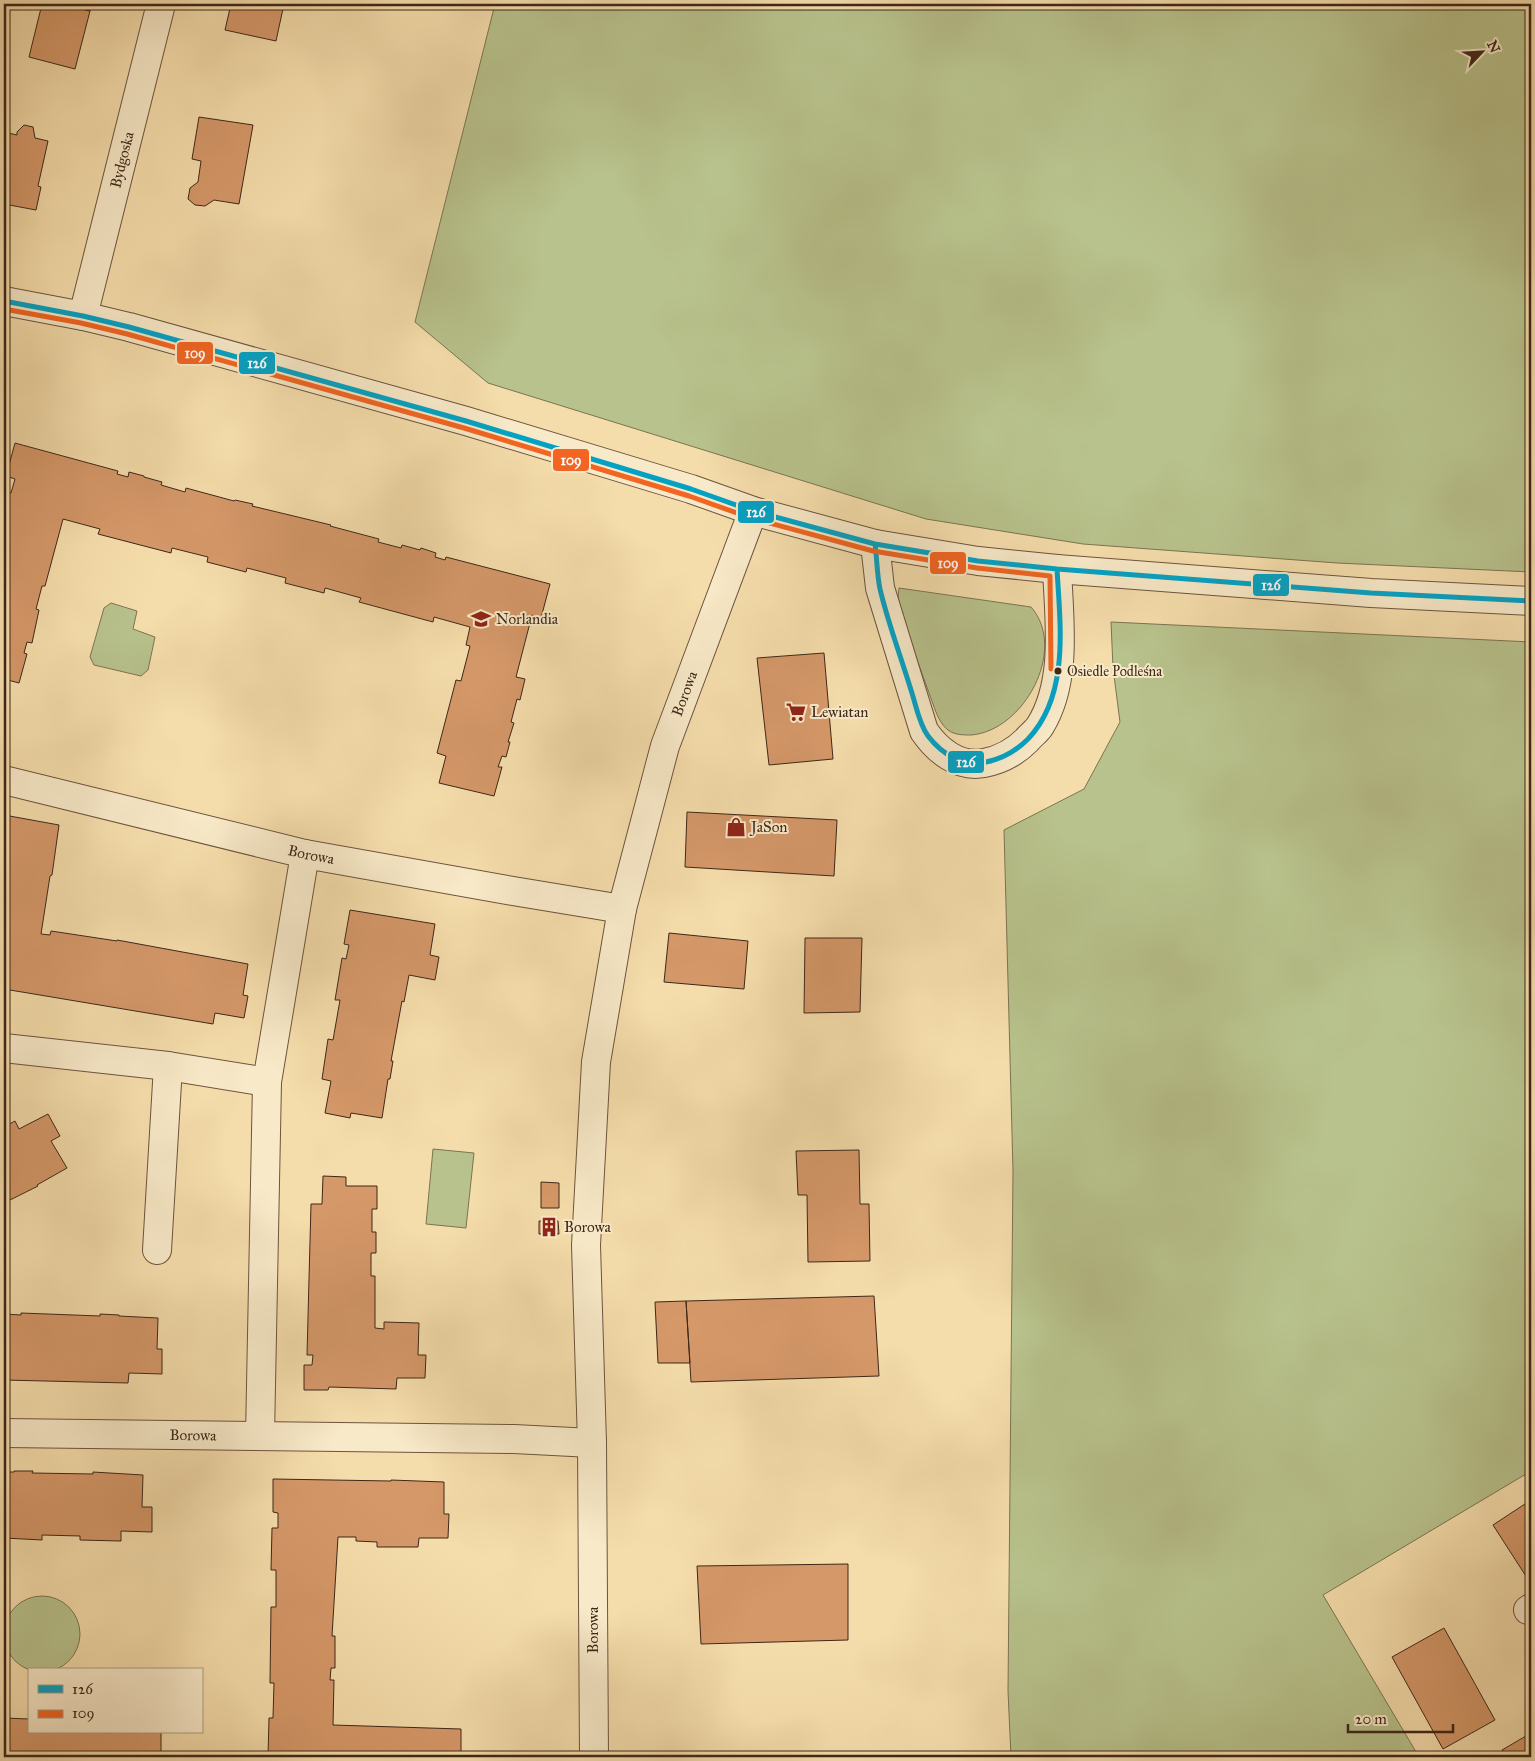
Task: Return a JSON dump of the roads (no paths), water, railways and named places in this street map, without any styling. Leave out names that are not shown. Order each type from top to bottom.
[{"type":"street","name":"Bydgoska","points":[[83,316],[162,4]]},
{"type":"street","points":[[4,301],[129,327],[466,421],[691,489],[753,511],[875,544],[978,561],[1057,569],[1371,593],[1531,601]]},
{"type":"street","name":"Borowa","points":[[594,1757],[592,1443],[586,1245],[596,1062],[622,909],[665,746],[753,511]]},
{"type":"street","points":[[875,544],[880,588],[924,730],[933,744],[945,755],[964,762],[982,764],[1002,758],[1021,746],[1039,727],[1052,701],[1058,669],[1057,569]]},
{"type":"street","name":"Borowa","points":[[4,780],[305,854],[513,892],[622,909]]},
{"type":"street","points":[[260,1436],[268,1082],[305,854]]},
{"type":"street","points":[[4,1048],[168,1066],[268,1082]]},
{"type":"street","points":[[157,1250],[168,1066]]},
{"type":"street","name":"Borowa","points":[[4,1433],[514,1440],[592,1443]]},
{"type":"place","name":"Norlandia","points":[[481,619]]},
{"type":"place","name":"Osiedle Podleśna","points":[[1058,671]]},
{"type":"place","name":"Lewiatan","points":[[796,712]]},
{"type":"place","name":"JaSon","points":[[736,827]]},
{"type":"place","name":"Borowa","points":[[549,1227]]}]
